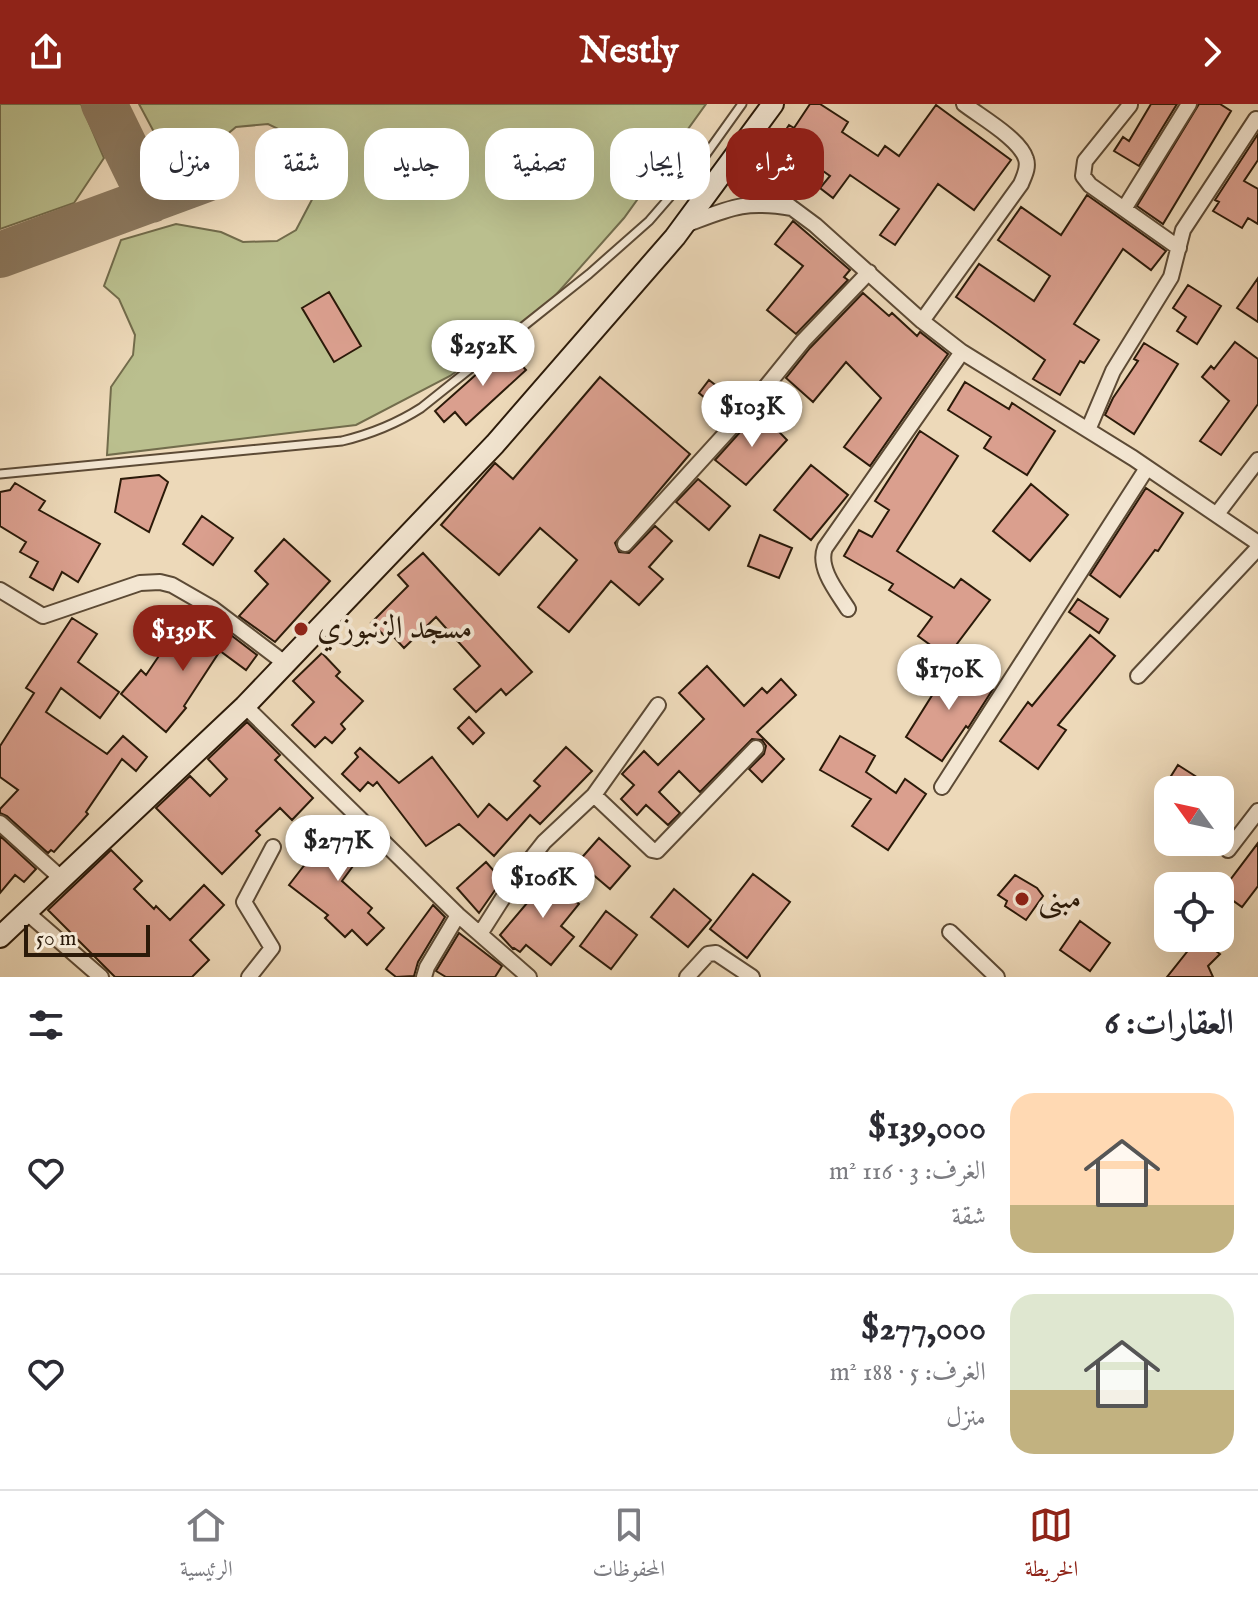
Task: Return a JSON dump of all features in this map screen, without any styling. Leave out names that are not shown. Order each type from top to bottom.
[{"type":"main road","points":[[755,128],[773,104]]},
{"type":"main road","points":[[0,937],[245,706],[495,444],[683,226],[726,167]]},
{"type":"street","points":[[922,321],[1021,184],[1027,170],[1026,159],[1018,145],[964,104]]},
{"type":"street","points":[[1124,209],[1189,104]]},
{"type":"street","points":[[1130,105],[1099,143],[1083,168],[1083,176],[1090,185],[1179,248]]},
{"type":"street","points":[[1088,430],[1113,371],[1171,277],[1183,230],[1242,138],[1258,120]]},
{"type":"street","points":[[783,200],[962,352],[1147,468],[1217,514],[1258,546],[1138,676]]},
{"type":"street","points":[[683,226],[728,207],[749,203],[796,209]]},
{"type":"street","points":[[625,544],[747,410],[803,341],[869,272]]},
{"type":"street","points":[[848,609],[825,569],[825,548],[962,352]]},
{"type":"street","points":[[1217,514],[1258,460]]},
{"type":"street","points":[[942,787],[1147,468]]},
{"type":"street","points":[[0,590],[43,616],[140,583],[172,585],[212,608],[286,664]]},
{"type":"street","points":[[480,934],[515,879],[544,842],[594,795],[658,705]]},
{"type":"street","points":[[245,706],[458,915],[529,977]]},
{"type":"street","points":[[594,795],[652,850],[657,851],[756,748]]},
{"type":"street","points":[[1234,842],[1258,811]]},
{"type":"street","points":[[0,823],[61,878]]},
{"type":"street","points":[[249,977],[272,948],[244,902],[273,847]]},
{"type":"street","points":[[25,911],[101,977]]},
{"type":"street","points":[[424,977],[458,915]]},
{"type":"street","points":[[950,932],[997,977]]},
{"type":"street","points":[[687,977],[708,954],[716,953],[752,977]]},
{"type":"lane","points":[[0,474],[342,441],[393,424],[421,408],[620,248],[676,191],[742,104]]},
{"type":"green space","points":[[0,104],[81,104],[104,158],[74,203],[0,229]]},
{"type":"green space","points":[[139,104],[706,104],[689,128],[610,128],[610,200],[637,200],[546,306],[450,376],[356,425],[107,455],[111,387],[133,355],[135,335],[119,299],[104,286],[121,240],[176,224],[221,232],[243,242],[277,241],[296,230],[312,200],[348,200],[348,128],[276,128],[268,124],[235,128],[152,128]]},
{"type":"building","points":[[810,104],[820,104],[848,122],[842,132],[878,156],[885,146],[899,156],[936,105],[1011,160],[974,210],[938,184],[895,245],[880,235],[899,209],[850,175],[833,198],[824,191],[824,183],[830,176],[824,172],[824,128],[794,128]]},
{"type":"building","points":[[1151,104],[1177,104],[1139,166],[1114,151],[1123,137],[1129,141]]},
{"type":"building","points":[[1199,104],[1220,104],[1231,111],[1163,224],[1137,206]]},
{"type":"building","points":[[1258,134],[1258,160],[1244,181],[1258,189],[1258,224],[1248,218],[1242,228],[1213,211],[1219,202],[1215,200]]},
{"type":"building","points":[[1087,195],[1166,251],[1151,270],[1123,249],[1074,324],[1099,340],[1084,363],[1080,361],[1060,395],[1033,379],[1045,360],[956,297],[979,264],[1034,301],[1050,276],[998,240],[1021,207],[1061,235]]},
{"type":"building","points":[[793,221],[850,270],[844,277],[848,280],[796,334],[767,310],[803,266],[775,244]]},
{"type":"building","points":[[1258,278],[1258,322],[1237,308]]},
{"type":"building","points":[[1188,285],[1221,306],[1197,344],[1177,331],[1186,317],[1173,308]]},
{"type":"building","points":[[329,292],[361,346],[334,362],[302,308]]},
{"type":"building","points":[[863,293],[889,316],[892,313],[917,336],[920,332],[948,354],[870,466],[844,447],[881,398],[846,362],[813,402],[786,378]]},
{"type":"building","points":[[1235,342],[1258,359],[1258,404],[1221,455],[1200,441],[1229,401],[1202,377],[1211,366],[1214,369]]},
{"type":"building","points":[[1144,343],[1178,364],[1134,434],[1105,415],[1138,361],[1134,359]]},
{"type":"building","points":[[506,348],[526,370],[466,425],[455,412],[444,422],[435,411]]},
{"type":"building","points":[[600,377],[690,454],[615,543],[619,552],[629,553],[655,526],[672,541],[649,567],[663,579],[639,605],[611,581],[569,632],[538,607],[577,560],[540,528],[499,575],[441,525],[495,463],[513,479]]},
{"type":"building","points":[[709,380],[728,395],[717,408],[699,393]]},
{"type":"building","points":[[965,382],[1009,409],[1012,403],[1055,431],[1027,475],[984,448],[991,437],[948,410]]},
{"type":"building","points":[[759,411],[787,440],[746,485],[715,460]]},
{"type":"building","points":[[920,431],[958,456],[897,551],[954,588],[961,579],[990,600],[947,657],[918,636],[932,617],[889,590],[893,584],[844,556],[859,530],[872,537],[889,510],[875,501]]},
{"type":"building","points":[[811,465],[848,495],[811,540],[774,510]]},
{"type":"building","points":[[159,475],[168,482],[149,532],[115,512],[121,479]]},
{"type":"building","points":[[698,479],[730,506],[709,530],[676,502]]},
{"type":"building","points":[[15,483],[45,501],[39,510],[100,544],[78,582],[62,572],[53,590],[30,577],[38,562],[20,552],[26,542],[0,526],[0,492],[10,490]]},
{"type":"building","points":[[1031,484],[1068,515],[1030,561],[993,531]]},
{"type":"building","points":[[1146,488],[1183,513],[1158,551],[1155,550],[1120,597],[1090,575]]},
{"type":"building","points":[[202,516],[233,538],[213,565],[183,544]]},
{"type":"building","points":[[760,535],[792,548],[779,578],[748,566]]},
{"type":"building","points":[[284,539],[330,581],[275,642],[239,616],[268,584],[255,571]]},
{"type":"building","points":[[423,553],[532,672],[506,695],[501,689],[476,712],[454,689],[480,666],[436,617],[404,648],[392,635],[388,639],[371,623],[408,586],[398,575]]},
{"type":"building","points":[[1078,599],[1108,619],[1099,633],[1069,612]]},
{"type":"building","points":[[206,616],[257,655],[246,670],[220,651],[184,706],[186,708],[166,732],[121,694],[141,670],[146,675],[169,641],[182,649]]},
{"type":"building","points":[[72,618],[97,634],[78,662],[119,692],[100,718],[61,688],[46,712],[107,754],[123,736],[147,757],[136,771],[122,759],[86,812],[88,814],[54,852],[51,850],[48,853],[0,813],[0,809],[18,790],[0,777],[0,746],[34,693],[26,688]]},
{"type":"building","points":[[1090,635],[1115,656],[1058,725],[1066,730],[1038,769],[1000,741],[1028,702],[1032,706]]},
{"type":"building","points":[[322,653],[340,672],[336,676],[363,701],[341,724],[345,729],[332,743],[325,737],[315,747],[292,725],[314,702],[293,681]]},
{"type":"building","points":[[953,662],[993,689],[942,761],[906,737]]},
{"type":"building","points":[[707,666],[744,706],[762,688],[767,693],[781,679],[796,695],[757,732],[784,759],[762,782],[749,769],[764,754],[766,746],[762,740],[752,739],[700,792],[679,771],[659,792],[680,813],[668,825],[646,805],[637,815],[621,799],[634,785],[622,774],[644,751],[658,765],[704,719],[679,693]]},
{"type":"building","points":[[469,717],[484,733],[473,744],[458,728]]},
{"type":"building","points":[[247,722],[280,755],[275,760],[313,798],[292,820],[280,808],[256,831],[260,835],[222,874],[156,808],[190,776],[210,796],[227,779],[208,759]]},
{"type":"building","points":[[840,736],[875,756],[866,772],[896,793],[905,779],[926,794],[888,850],[852,826],[871,799],[820,770]]},
{"type":"building","points":[[566,747],[592,771],[540,824],[530,815],[494,856],[459,824],[426,846],[377,782],[373,786],[368,782],[360,791],[342,774],[358,757],[355,753],[360,748],[399,783],[432,757],[478,817],[489,804],[507,820],[540,786],[534,781]]},
{"type":"building","points":[[1178,765],[1195,776],[1171,776]]},
{"type":"building","points":[[340,819],[370,843],[342,881],[372,908],[368,913],[384,928],[367,945],[352,930],[345,937],[325,918],[328,915],[289,885]]},
{"type":"building","points":[[0,836],[36,869],[24,882],[15,875],[0,893]]},
{"type":"building","points":[[599,838],[630,866],[610,889],[578,862]]},
{"type":"building","points":[[1258,843],[1258,886],[1242,907],[1234,901],[1234,875]]},
{"type":"building","points":[[111,850],[142,881],[134,889],[170,920],[204,885],[224,905],[190,940],[209,960],[192,977],[115,977],[48,910]]},
{"type":"building","points":[[486,862],[502,880],[479,913],[457,888]]},
{"type":"building","points":[[546,869],[563,884],[559,888],[579,904],[561,926],[574,937],[551,965],[526,945],[520,952],[513,949],[500,935],[533,896],[527,891]]},
{"type":"building","points":[[753,874],[790,902],[747,958],[710,929]]},
{"type":"building","name":"مبنى","points":[[1015,875],[1037,888],[1043,896],[1026,920],[1005,906],[1007,901],[998,895]]},
{"type":"building","points":[[674,889],[711,920],[688,947],[651,917]]},
{"type":"building","points":[[433,905],[445,917],[418,962],[414,976],[396,977],[386,969]]},
{"type":"building","points":[[606,911],[637,935],[611,969],[580,946]]},
{"type":"building","points":[[1080,921],[1110,943],[1090,971],[1060,950]]},
{"type":"building","points":[[459,933],[502,966],[495,977],[446,977],[436,971]]},
{"type":"building","points":[[1187,952],[1220,954],[1208,966],[1213,977],[1167,977]]},
{"type":"taxiway","points":[[104,104],[140,178]]},
{"type":"taxiway","points":[[0,255],[150,200]]},
{"type":"place","name":"مسجد الزنبوزي","points":[[301,629]]},
{"type":"place","name":"مبنى","points":[[1022,899]]}]
